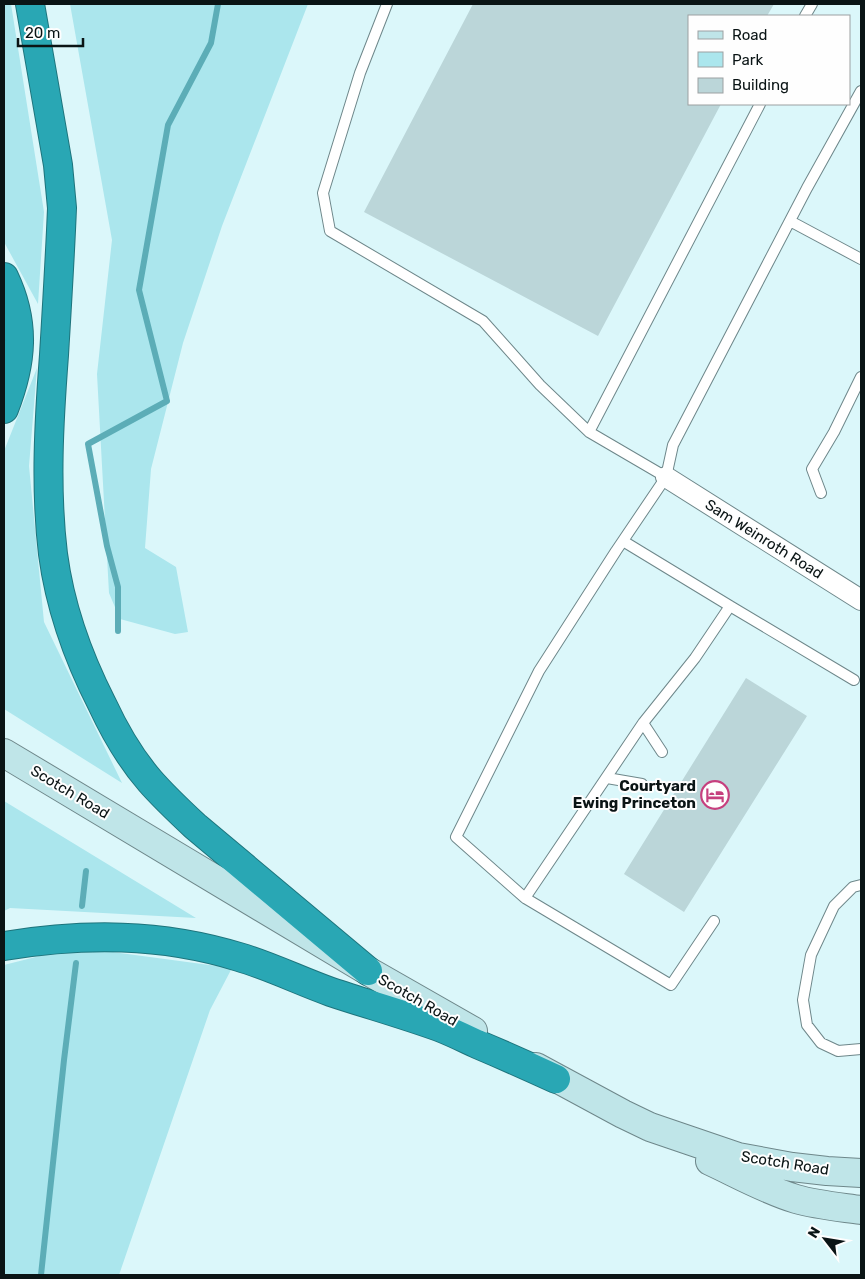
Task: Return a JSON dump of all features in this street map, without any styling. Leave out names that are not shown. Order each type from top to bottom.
[{"type":"highway","points":[[30,4],[61,186],[62,208],[48,471],[53,554],[57,578],[82,663],[123,745],[150,781],[195,826],[368,972]]},
{"type":"highway","points":[[4,277],[14,304],[19,346],[15,377],[4,409]]},
{"type":"highway","points":[[4,946],[104,936],[154,939],[212,950],[240,957],[330,992],[439,1027],[556,1079]]},
{"type":"main road","name":"Scotch Road","points":[[4,752],[368,972],[556,1079],[650,1127],[738,1157],[792,1167],[861,1173]]},
{"type":"main road","points":[[650,1127],[697,1154],[780,1193],[810,1202],[861,1210]]},
{"type":"street","name":"Sam Weinroth Road","points":[[666,477],[861,600]]},
{"type":"lane","points":[[387,4],[360,72],[323,193],[330,231],[483,321],[540,385],[589,432],[666,477]]},
{"type":"lane","points":[[714,921],[670,985],[526,898],[456,837],[539,672],[666,477],[673,445],[790,221],[861,91]]},
{"type":"lane","points":[[589,432],[759,105]]},
{"type":"lane","points":[[790,221],[861,259]]},
{"type":"lane","points":[[820,493],[812,469],[834,432],[861,377]]},
{"type":"lane","points":[[623,541],[854,680]]},
{"type":"lane","points":[[526,898],[643,723],[695,658],[730,606]]},
{"type":"lane","points":[[643,723],[662,752]]},
{"type":"lane","points":[[607,778],[642,784]]},
{"type":"lane","points":[[861,885],[853,887],[834,906],[812,954],[803,1000],[807,1025],[821,1043],[838,1051],[861,1049]]},
{"type":"green space","points":[[4,4],[11,4],[44,212],[38,304],[4,242]]},
{"type":"green space","points":[[70,4],[308,4],[222,226],[183,343],[151,469],[145,548],[176,567],[188,632],[175,634],[120,619],[109,593],[97,374],[112,240]]},
{"type":"green space","points":[[37,368],[29,466],[44,622],[122,783],[4,709],[4,451]]},
{"type":"green space","points":[[4,801],[196,918],[10,908],[4,911]]},
{"type":"green space","points":[[75,947],[232,968],[210,1010],[119,1275],[4,1275],[4,965]]},
{"type":"building","points":[[473,4],[774,4],[768,15],[688,15],[688,105],[720,105],[598,336],[364,212]]},
{"type":"building","name":"Courtyard Ewing Princeton","points":[[746,678],[807,716],[684,912],[624,874]]},
{"type":"waterway","points":[[118,631],[118,587],[107,546],[88,444],[167,401],[139,290],[168,125],[211,43],[218,4]]},
{"type":"waterway","points":[[82,906],[86,871]]},
{"type":"waterway","points":[[41,1275],[76,963]]},
{"type":"place","name":"Courtyard Ewing Princeton","points":[[715,795]]}]
